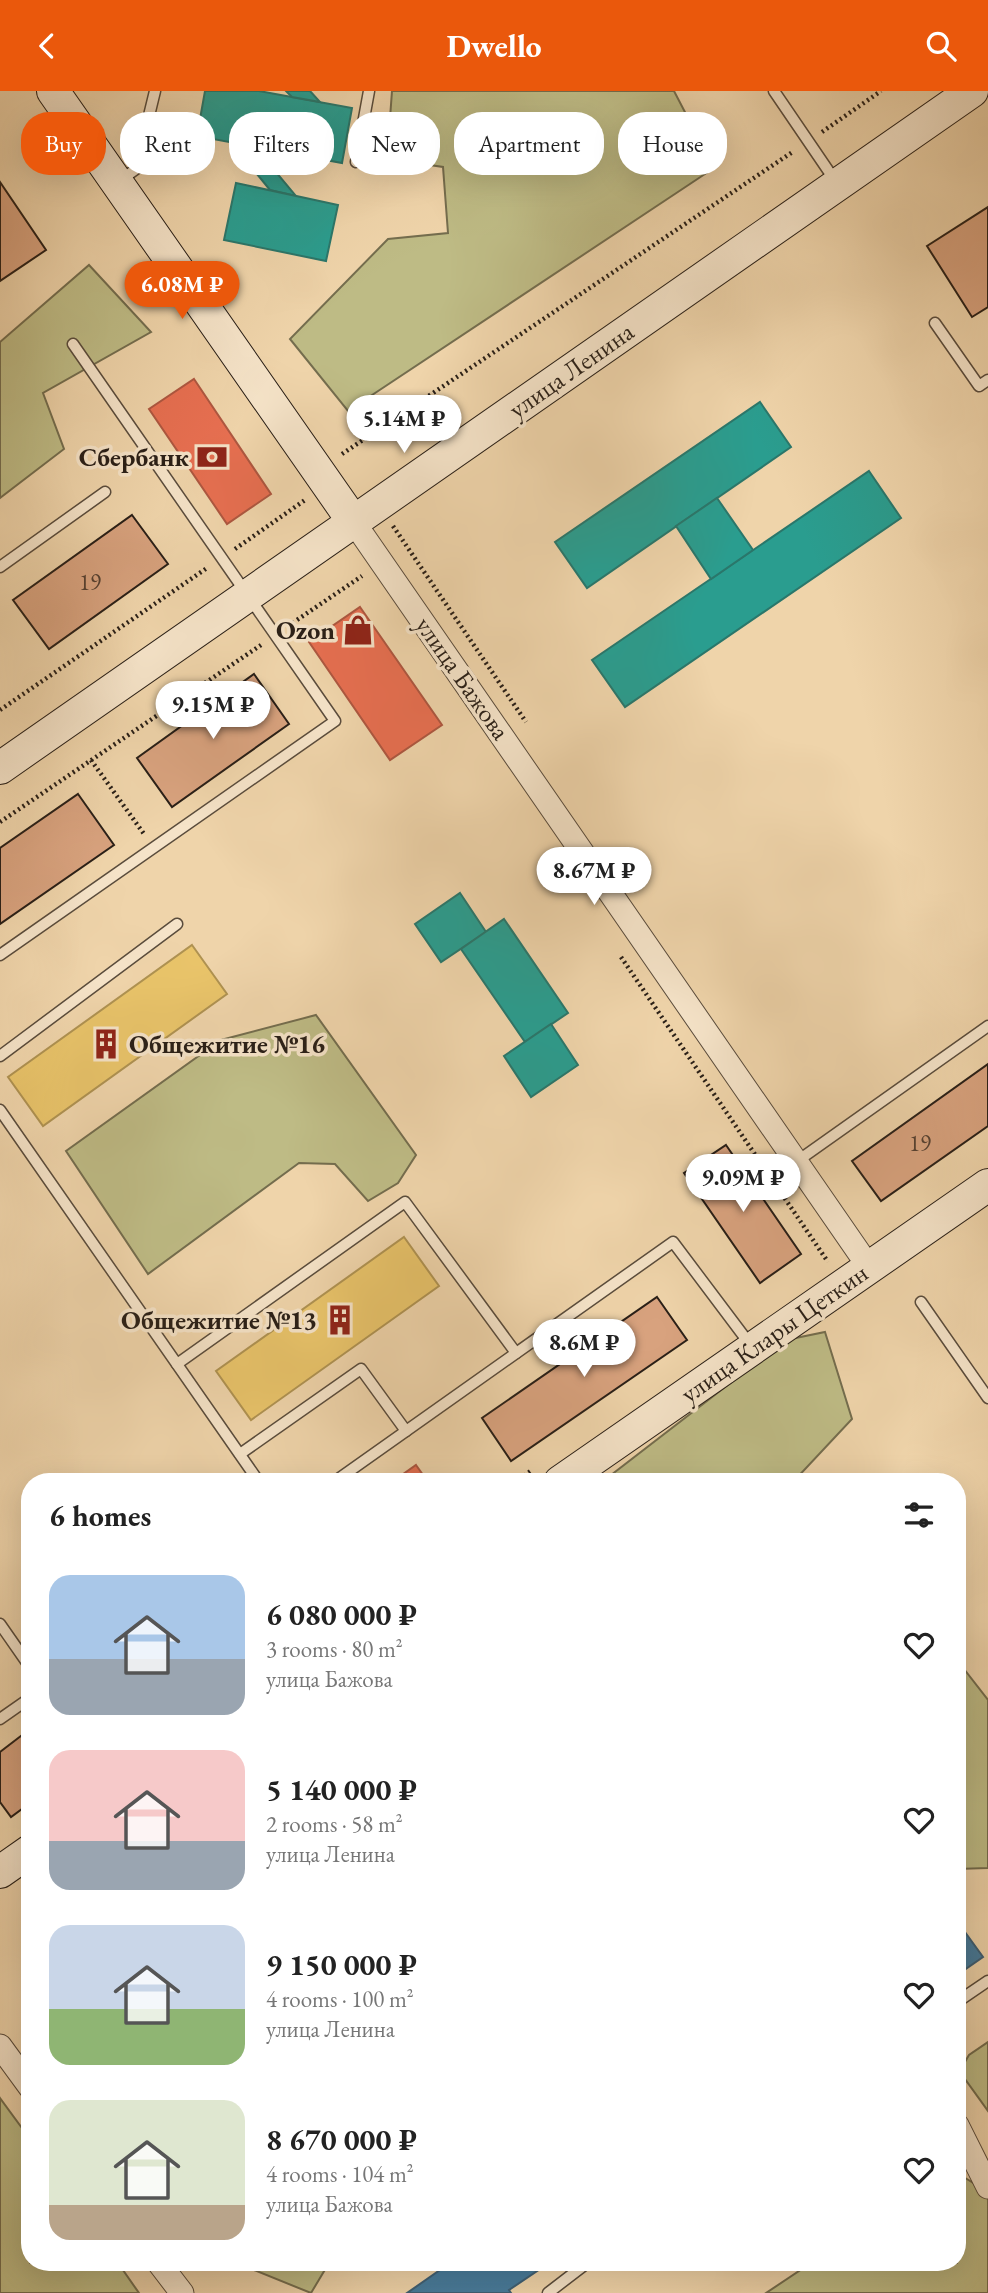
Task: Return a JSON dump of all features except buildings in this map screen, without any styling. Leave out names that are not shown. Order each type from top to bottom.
[{"type":"street","name":"улица Бажова","points":[[53,91],[383,562],[869,1267]]},
{"type":"street","name":"улица Ленина","points":[[0,768],[972,91]]},
{"type":"street","points":[[936,117],[988,104]]},
{"type":"street","name":"улица Клары Цеткин","points":[[573,1473],[988,1185]]},
{"type":"street","points":[[0,1872],[21,1857]]},
{"type":"street","points":[[0,2046],[21,2075]]},
{"type":"street","points":[[966,2143],[988,2187]]},
{"type":"street","points":[[165,2271],[181,2293]]},
{"type":"lane","points":[[117,183],[136,169],[155,91]]},
{"type":"lane","points":[[365,112],[369,91]]},
{"type":"lane","points":[[774,91],[837,184]]},
{"type":"lane","points":[[935,323],[979,386],[988,380]]},
{"type":"lane","points":[[0,955],[335,721],[73,344]]},
{"type":"lane","points":[[0,567],[105,492]]},
{"type":"lane","points":[[0,1056],[177,924]]},
{"type":"lane","points":[[796,1162],[988,1026]]},
{"type":"lane","points":[[0,1111],[254,1473]]},
{"type":"lane","points":[[177,1364],[405,1202],[516,1353]]},
{"type":"lane","points":[[347,1473],[673,1242],[753,1348]]},
{"type":"lane","points":[[921,1302],[988,1398]]},
{"type":"lane","points":[[240,1454],[361,1369],[406,1431]]},
{"type":"lane","points":[[0,1624],[21,1654]]},
{"type":"lane","points":[[0,1719],[21,1704]]},
{"type":"lane","points":[[966,1996],[988,1981]]},
{"type":"lane","points":[[548,2293],[549,2289],[575,2271]]},
{"type":"path","points":[[0,710],[308,498],[319,472],[881,91]]},
{"type":"path","points":[[0,822],[407,547]]},
{"type":"path","points":[[91,760],[153,846]]},
{"type":"shaded area","points":[[392,91],[674,91],[685,112],[618,112],[618,175],[703,175],[348,411],[290,339],[388,239],[448,233],[443,167],[440,167],[440,112],[390,112]]},
{"type":"shaded area","points":[[89,265],[151,332],[43,393],[64,449],[0,498],[0,342]]},
{"type":"shaded area","points":[[316,1015],[416,1155],[398,1183],[368,1201],[335,1164],[299,1163],[148,1274],[66,1151],[221,1040]]},
{"type":"shaded area","points":[[825,1332],[852,1419],[801,1473],[614,1473],[786,1340]]},
{"type":"shaded area","points":[[966,1672],[988,1700],[988,1868],[966,1869]]},
{"type":"shaded area","points":[[988,2042],[988,2111],[966,2080],[966,2060]]},
{"type":"shaded area","points":[[0,2098],[21,2127],[21,2271],[124,2271],[139,2293],[0,2293]]},
{"type":"shaded area","points":[[966,2179],[988,2192],[988,2293],[766,2293],[799,2271],[966,2271]]},
{"type":"shaded area","points":[[256,2271],[324,2271],[311,2293]]},
{"type":"place","name":"Сбербанк","points":[[212,457]]},
{"type":"place","name":"Ozon","points":[[358,630]]},
{"type":"place","name":"Общежитие №16","points":[[106,1044]]},
{"type":"place","name":"Общежитие №13","points":[[340,1320]]}]
